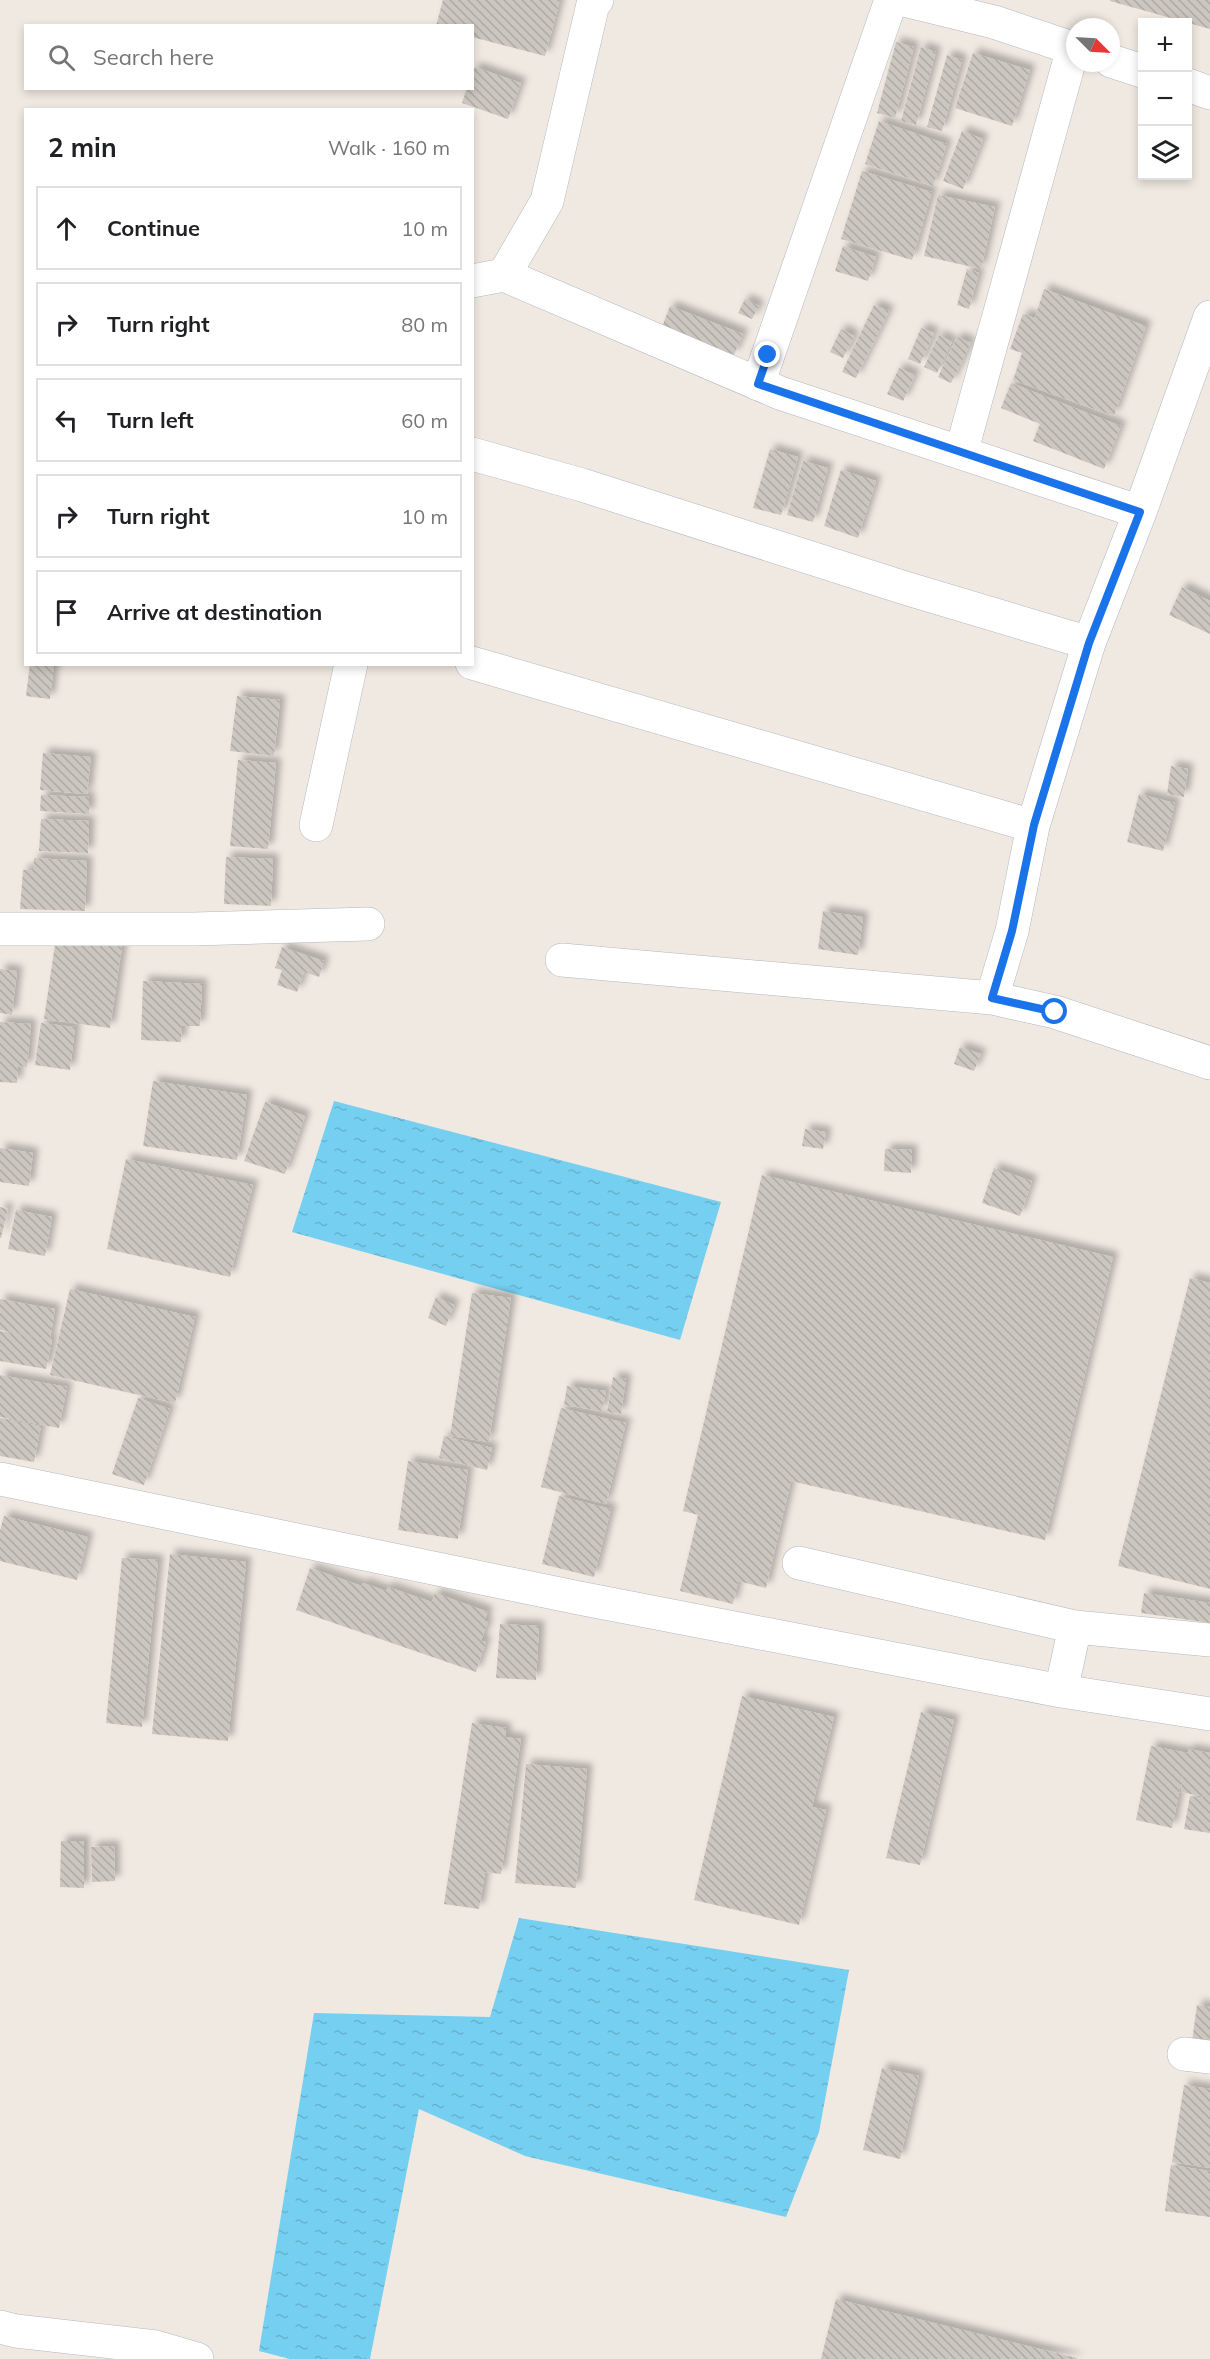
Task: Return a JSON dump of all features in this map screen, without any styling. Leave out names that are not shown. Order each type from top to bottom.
[{"type":"street","points":[[504,275],[547,201],[593,4],[597,0]]},
{"type":"street","points":[[758,384],[891,0]]},
{"type":"street","points":[[904,0],[994,22],[1066,46]]},
{"type":"street","points":[[1120,64],[1138,69]]},
{"type":"street","points":[[961,453],[1068,72]]},
{"type":"street","points":[[1192,87],[1210,93]]},
{"type":"street","points":[[474,281],[504,275],[758,384],[1140,512]]},
{"type":"street","points":[[992,998],[1012,931],[1034,825],[1089,643],[1140,512],[1210,317]]},
{"type":"street","points":[[474,455],[582,485],[905,588],[1089,643]]},
{"type":"street","points":[[474,664],[1034,825]]},
{"type":"street","points":[[316,825],[351,666]]},
{"type":"street","points":[[0,929],[194,929],[368,924]]},
{"type":"street","points":[[562,960],[992,998],[1055,1012],[1210,1063]]},
{"type":"street","points":[[0,1479],[533,1588],[1061,1691],[1210,1714]]},
{"type":"street","points":[[799,1563],[1075,1627],[1210,1640]]},
{"type":"street","points":[[1061,1691],[1075,1627]]},
{"type":"street","points":[[0,2327],[16,2331],[156,2348],[197,2359]]},
{"type":"water","points":[[334,1101],[721,1202],[680,1340],[292,1232]]},
{"type":"water","points":[[519,1918],[849,1970],[819,2132],[786,2217],[525,2156],[419,2109],[370,2359],[290,2359],[259,2351],[314,2013],[490,2017]]},
{"type":"building","points":[[443,0],[560,0],[545,56],[474,38],[474,24],[437,24]]},
{"type":"building","points":[[1210,0],[1210,29],[1192,24],[1192,18],[1171,18],[1110,1]]},
{"type":"building","points":[[896,42],[914,47],[895,118],[877,113]]},
{"type":"building","points":[[921,47],[936,52],[916,125],[901,121]]},
{"type":"building","points":[[973,53],[1030,70],[1012,126],[955,108]]},
{"type":"building","points":[[947,55],[962,60],[942,131],[927,127]]},
{"type":"building","points":[[475,67],[521,83],[508,119],[462,103],[466,90],[474,90]]},
{"type":"building","points":[[879,121],[947,144],[933,186],[865,164]]},
{"type":"building","points":[[962,131],[983,139],[963,189],[943,181]]},
{"type":"building","points":[[862,171],[932,192],[912,260],[841,239]]},
{"type":"building","points":[[938,195],[995,207],[981,269],[924,256]]},
{"type":"building","points":[[843,246],[876,257],[868,281],[835,271]]},
{"type":"building","points":[[967,269],[979,273],[969,309],[957,305]]},
{"type":"building","points":[[1044,289],[1146,326],[1114,416],[1013,380],[1022,353],[1010,349],[1023,314],[1035,318]]},
{"type":"building","points":[[745,299],[759,306],[752,319],[738,313]]},
{"type":"building","points":[[874,305],[889,311],[856,378],[842,372]]},
{"type":"building","points":[[670,306],[743,334],[734,355],[662,327]]},
{"type":"building","points":[[921,328],[934,333],[920,364],[908,359]]},
{"type":"building","points":[[841,329],[854,336],[843,358],[830,352]]},
{"type":"building","points":[[939,335],[952,342],[937,373],[924,367]]},
{"type":"building","points":[[957,337],[971,343],[951,383],[938,377]]},
{"type":"building","points":[[899,368],[915,375],[903,401],[887,394]]},
{"type":"building","points":[[1011,383],[1121,426],[1104,469],[1033,441],[1040,424],[1001,408]]},
{"type":"building","points":[[770,449],[798,457],[781,515],[753,508]]},
{"type":"building","points":[[803,461],[828,468],[813,522],[787,515]]},
{"type":"building","points":[[841,470],[876,481],[858,538],[824,526]]},
{"type":"building","points":[[1182,587],[1210,601],[1210,634],[1169,615]]},
{"type":"building","points":[[30,666],[54,666],[50,699],[26,696]]},
{"type":"building","points":[[237,696],[280,700],[274,756],[230,751]]},
{"type":"building","points":[[43,753],[91,757],[87,794],[40,790]]},
{"type":"building","points":[[238,760],[276,763],[268,849],[230,846]]},
{"type":"building","points":[[1171,766],[1188,769],[1184,797],[1167,794]]},
{"type":"building","points":[[1139,794],[1175,803],[1163,851],[1127,842]]},
{"type":"building","points":[[41,795],[89,797],[89,814],[40,811]]},
{"type":"building","points":[[41,819],[89,821],[88,853],[39,851]]},
{"type":"building","points":[[226,857],[273,859],[271,906],[224,904]]},
{"type":"building","points":[[34,858],[87,861],[85,911],[20,909],[23,870],[33,870]]},
{"type":"building","points":[[823,911],[863,917],[858,955],[818,949]]},
{"type":"building","points":[[56,938],[122,947],[110,1028],[44,1019]]},
{"type":"building","points":[[282,947],[324,961],[319,977],[304,972],[297,992],[277,985],[282,970],[275,968]]},
{"type":"building","points":[[0,969],[17,971],[12,1015],[0,1013]]},
{"type":"building","points":[[143,981],[202,984],[200,1026],[182,1026],[181,1042],[141,1040]]},
{"type":"building","points":[[0,1022],[31,1024],[27,1067],[18,1066],[17,1083],[0,1082]]},
{"type":"building","points":[[41,1023],[75,1027],[70,1070],[35,1065]]},
{"type":"building","points":[[960,1047],[981,1054],[974,1071],[954,1064]]},
{"type":"building","points":[[153,1081],[247,1095],[237,1160],[143,1146]]},
{"type":"building","points":[[265,1102],[305,1116],[285,1174],[244,1161]]},
{"type":"building","points":[[805,1129],[826,1132],[823,1149],[802,1146]]},
{"type":"building","points":[[0,1148],[33,1153],[29,1186],[0,1182]]},
{"type":"building","points":[[885,1149],[912,1150],[911,1173],[884,1171]]},
{"type":"building","points":[[126,1159],[253,1185],[230,1277],[107,1249]]},
{"type":"building","points":[[994,1168],[1032,1181],[1020,1216],[982,1203]]},
{"type":"building","points":[[762,1175],[1113,1257],[1045,1540],[791,1481],[766,1588],[738,1581],[733,1604],[680,1591],[698,1515],[683,1511]]},
{"type":"building","points":[[0,1207],[8,1209],[1,1238],[0,1238]]},
{"type":"building","points":[[16,1210],[52,1217],[45,1256],[8,1249]]},
{"type":"building","points":[[1190,1278],[1210,1283],[1210,1589],[1118,1566]]},
{"type":"building","points":[[70,1289],[195,1317],[175,1403],[50,1375]]},
{"type":"building","points":[[472,1293],[511,1298],[489,1442],[450,1436]]},
{"type":"building","points":[[436,1297],[454,1305],[446,1326],[428,1318]]},
{"type":"building","points":[[0,1299],[55,1309],[50,1339],[0,1330]]},
{"type":"building","points":[[0,1331],[52,1340],[46,1369],[0,1361]]},
{"type":"building","points":[[0,1375],[67,1387],[59,1428],[0,1417]]},
{"type":"building","points":[[613,1377],[626,1379],[621,1414],[607,1412]]},
{"type":"building","points":[[567,1386],[606,1391],[602,1411],[564,1405]]},
{"type":"building","points":[[138,1398],[170,1409],[144,1485],[112,1474]]},
{"type":"building","points":[[561,1408],[626,1423],[606,1504],[541,1487]]},
{"type":"building","points":[[0,1418],[41,1426],[34,1462],[0,1456]]},
{"type":"building","points":[[444,1436],[492,1448],[487,1470],[439,1458]]},
{"type":"building","points":[[408,1461],[468,1470],[458,1539],[398,1530]]},
{"type":"building","points":[[559,1496],[611,1509],[594,1577],[542,1564]]},
{"type":"building","points":[[4,1516],[88,1537],[77,1580],[0,1561],[0,1531]]},
{"type":"building","points":[[170,1554],[246,1562],[228,1741],[152,1734]]},
{"type":"building","points":[[122,1558],[158,1560],[142,1727],[106,1723]]},
{"type":"building","points":[[310,1568],[362,1586],[363,1583],[386,1591],[388,1587],[432,1602],[435,1593],[488,1612],[484,1621],[488,1622],[481,1641],[486,1642],[476,1672],[296,1610]]},
{"type":"building","points":[[1144,1593],[1210,1603],[1210,1623],[1141,1613]]},
{"type":"building","points":[[500,1624],[539,1626],[536,1680],[496,1678]]},
{"type":"building","points":[[742,1696],[834,1717],[812,1807],[826,1810],[799,1925],[694,1900]]},
{"type":"building","points":[[921,1712],[954,1720],[920,1865],[886,1858]]},
{"type":"building","points":[[472,1723],[506,1728],[505,1737],[521,1739],[501,1874],[485,1872],[479,1909],[444,1904]]},
{"type":"building","points":[[1151,1746],[1188,1753],[1188,1749],[1210,1753],[1210,1798],[1181,1792],[1184,1768],[1172,1828],[1136,1820]]},
{"type":"building","points":[[526,1764],[587,1769],[576,1888],[515,1883]]},
{"type":"building","points":[[1190,1796],[1210,1799],[1210,1833],[1184,1829]]},
{"type":"building","points":[[61,1841],[84,1841],[84,1888],[60,1887]]},
{"type":"building","points":[[114,1846],[115,1881],[92,1882],[91,1847]]},
{"type":"building","points":[[1197,2005],[1210,2007],[1210,2052],[1191,2049]]},
{"type":"building","points":[[882,2068],[919,2076],[900,2159],[863,2150]]},
{"type":"building","points":[[1184,2085],[1210,2089],[1210,2168],[1172,2162]]},
{"type":"building","points":[[1171,2165],[1210,2171],[1210,2217],[1165,2211]]},
{"type":"building","points":[[836,2299],[1077,2358],[1077,2359],[821,2359]]},
{"type":"route","points":[[768,355],[758,384],[1140,512],[1089,643],[1034,825],[1012,931],[992,998],[1055,1012]]}]
